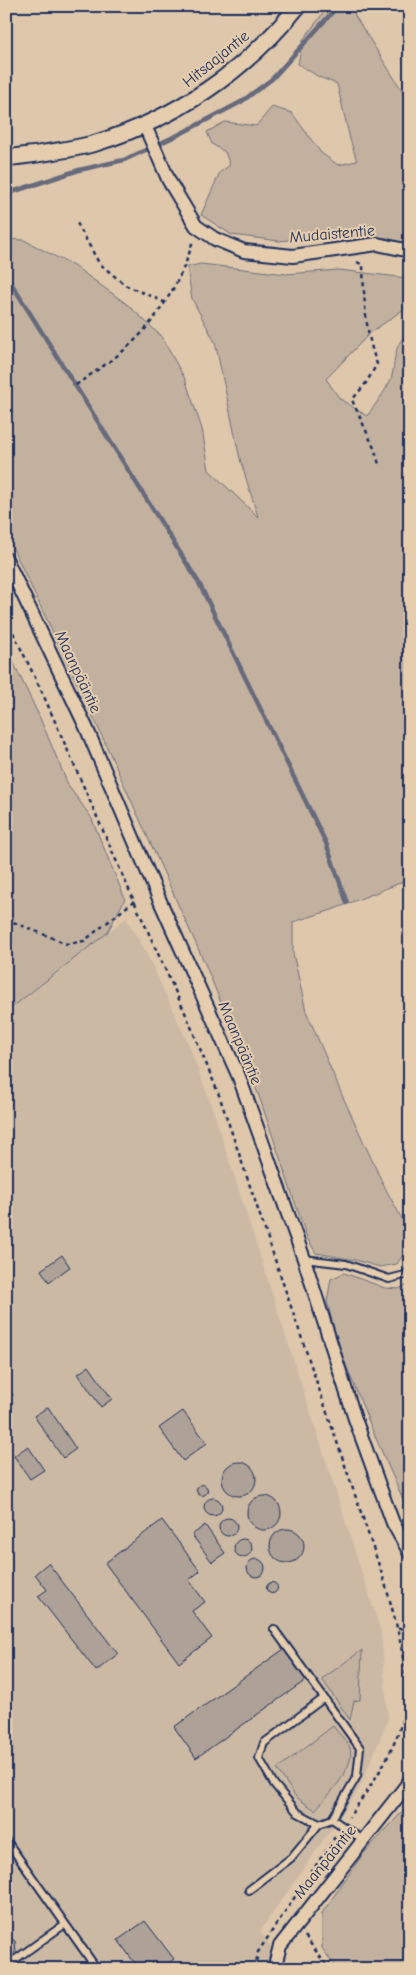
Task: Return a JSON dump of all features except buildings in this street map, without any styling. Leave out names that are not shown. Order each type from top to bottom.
[{"type":"street","name":"Hitsaajantie","points":[[6,158],[95,144],[145,126],[189,103],[224,78],[283,25],[298,6]]},
{"type":"street","name":"Mudaistentie","points":[[145,126],[169,181],[196,226],[214,239],[244,251],[293,256],[377,244],[410,251]]},
{"type":"street","name":"Maanpääntie","points":[[6,559],[86,727],[160,901],[239,1077],[304,1259],[355,1419],[393,1523],[410,1553]]},
{"type":"street","name":"Maanpääntie","points":[[274,1969],[280,1946],[410,1780]]},
{"type":"lane","points":[[304,1259],[346,1264],[389,1279],[405,1275],[410,1270]]},
{"type":"lane","points":[[250,1890],[291,1858],[319,1824],[332,1818],[357,1776],[360,1748],[274,1629]]},
{"type":"lane","points":[[319,1824],[298,1813],[274,1784],[259,1758],[264,1743],[324,1698]]},
{"type":"lane","points":[[332,1818],[364,1840]]},
{"type":"lane","points":[[6,1840],[97,1969]]},
{"type":"lane","points":[[6,1966],[65,1924]]},
{"type":"path","points":[[77,223],[99,262],[125,286],[164,302]]},
{"type":"path","points":[[76,386],[134,342],[157,314],[178,279],[192,246],[196,226]]},
{"type":"path","points":[[335,251],[363,265],[368,339],[376,364],[366,382],[352,400],[374,448],[379,464]]},
{"type":"path","points":[[6,618],[42,692],[134,901],[188,1017],[219,1095],[385,1583],[398,1629],[405,1676],[404,1705],[399,1730],[381,1768],[258,1952],[255,1969]]},
{"type":"path","points":[[6,919],[67,944],[84,941],[134,901]]},
{"type":"path","points":[[398,1629],[410,1627]]},
{"type":"path","points":[[296,1924],[329,1969]]},
{"type":"shaded area","points":[[326,6],[353,6],[355,16],[410,103],[410,246],[387,238],[339,234],[279,241],[232,235],[201,215],[220,172],[230,165],[225,152],[212,144],[207,132],[225,122],[256,126],[272,107],[292,113],[321,153],[338,165],[357,161],[337,84],[319,77],[298,64],[303,40]]},
{"type":"shaded area","points":[[6,239],[24,240],[77,268],[128,305],[161,336],[185,379],[202,429],[209,470],[258,517],[240,459],[215,342],[192,299],[187,267],[201,264],[286,274],[339,270],[407,278],[410,280],[410,301],[404,309],[370,333],[326,379],[340,399],[367,416],[391,379],[400,342],[410,333],[410,879],[332,910],[293,922],[293,953],[306,1011],[342,1095],[383,1184],[402,1219],[410,1241],[397,1264],[380,1267],[316,1253],[307,1238],[259,1096],[206,966],[97,725],[6,534]]},
{"type":"shaded area","points":[[6,647],[40,718],[69,787],[91,817],[125,899],[107,933],[6,1012]]},
{"type":"shaded area","points":[[126,918],[146,952],[188,1043],[214,1113],[381,1632],[388,1720],[359,1789],[260,1931],[282,1964],[282,1969],[6,1969],[6,1012]]},
{"type":"shaded area","points":[[344,1273],[385,1288],[399,1289],[410,1283],[410,1515],[339,1348],[327,1301],[331,1279]]},
{"type":"shaded area","points":[[362,1650],[360,1700],[354,1701],[350,1720],[322,1679]]},
{"type":"shaded area","points":[[333,1726],[349,1745],[351,1756],[345,1773],[339,1782],[315,1810],[296,1797],[277,1769]]},
{"type":"shaded area","points":[[410,1809],[410,1969],[337,1969],[322,1948],[322,1913],[363,1854],[402,1812]]},
{"type":"waterway","points":[[6,197],[9,193],[79,170],[124,160],[180,134],[241,102],[272,79],[338,6]]},
{"type":"waterway","points":[[6,275],[199,583],[326,843],[347,903]]}]
